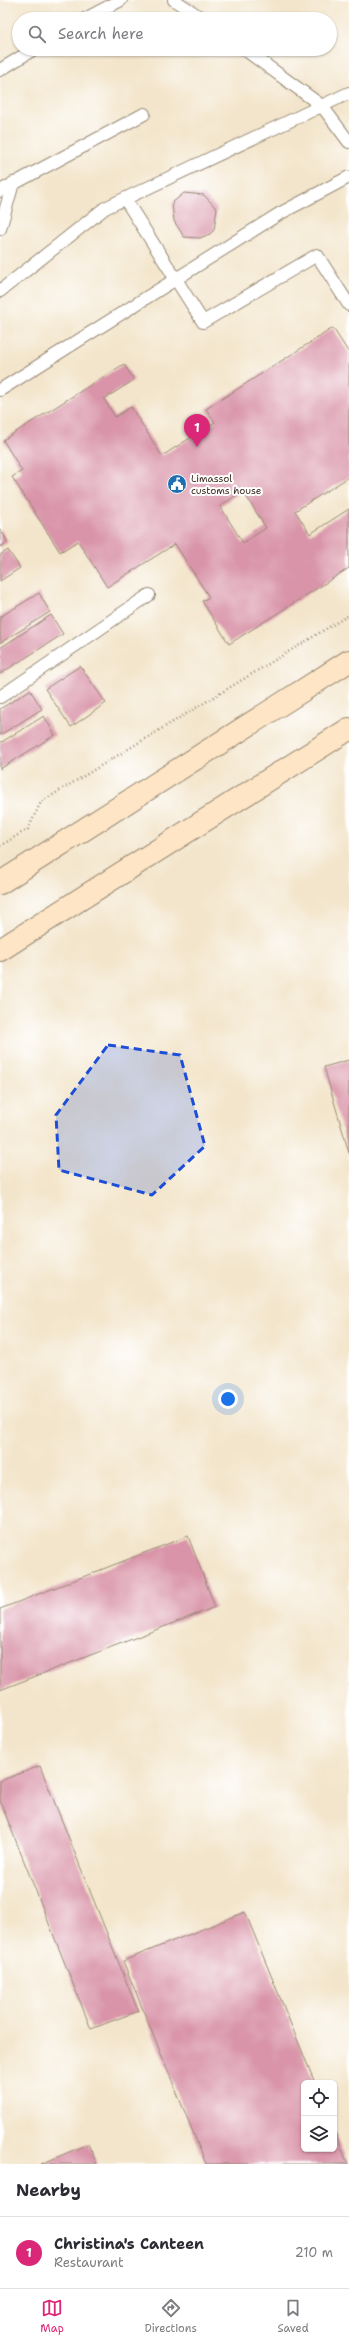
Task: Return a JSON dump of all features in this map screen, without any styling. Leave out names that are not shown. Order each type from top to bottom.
[{"type":"main road","points":[[0,882],[349,660]]},
{"type":"main road","points":[[0,950],[349,728]]},
{"type":"lane","points":[[99,12],[122,0]]},
{"type":"lane","points":[[174,0],[192,12]]},
{"type":"lane","points":[[0,70],[23,56]]},
{"type":"lane","points":[[254,56],[322,106],[349,142]]},
{"type":"lane","points":[[0,291],[105,208],[349,93]]},
{"type":"lane","points":[[0,191],[144,114]]},
{"type":"lane","points":[[0,390],[279,214],[349,177]]},
{"type":"lane","points":[[0,229],[13,183]]},
{"type":"lane","points":[[125,199],[203,322],[317,255],[349,305]]},
{"type":"lane","points":[[0,697],[149,595]]},
{"type":"path","points":[[0,846],[28,829],[41,802],[349,615]]},
{"type":"highlighted area","points":[[108,1045],[180,1055],[205,1146],[152,1195],[59,1170],[56,1115]]},
{"type":"building","points":[[184,193],[204,195],[217,209],[214,230],[210,234],[200,238],[184,237],[174,221],[172,203]]},
{"type":"building","name":"Limassol customs house","points":[[333,328],[349,353],[349,477],[295,511],[310,534],[349,509],[349,568],[229,644],[202,601],[209,597],[175,544],[107,587],[78,541],[60,552],[12,477],[22,471],[3,440],[124,364],[134,380],[104,399],[115,417],[131,407],[162,456],[215,422],[206,409]],"holes":[[[243,491],[266,528],[243,543],[220,506]]]},
{"type":"building","points":[[0,529],[8,542],[0,547]]},
{"type":"building","points":[[8,550],[20,568],[0,581],[0,555]]},
{"type":"building","points":[[39,593],[50,612],[0,643],[0,617]]},
{"type":"building","points":[[51,615],[63,634],[0,674],[0,648]]},
{"type":"building","points":[[80,666],[106,703],[71,727],[45,689]]},
{"type":"building","points":[[30,690],[42,709],[0,735],[0,709]]},
{"type":"building","points":[[44,716],[55,735],[0,769],[0,743]]},
{"type":"building","points":[[349,1060],[349,1153],[324,1067]]},
{"type":"building","points":[[188,1536],[215,1607],[0,1690],[0,1609]]},
{"type":"building","points":[[40,1766],[138,2011],[91,2029],[0,1801],[0,1781]]},
{"type":"building","points":[[245,1912],[314,2080],[301,2080],[301,2152],[337,2152],[337,2137],[348,2164],[206,2164],[123,1961]]},
{"type":"building","points":[[88,2144],[97,2164],[41,2164]]},
{"type":"place","name":"Christina's Canteen","points":[[197,447]]},
{"type":"place","name":"Limassol customs house","points":[[177,484]]}]
